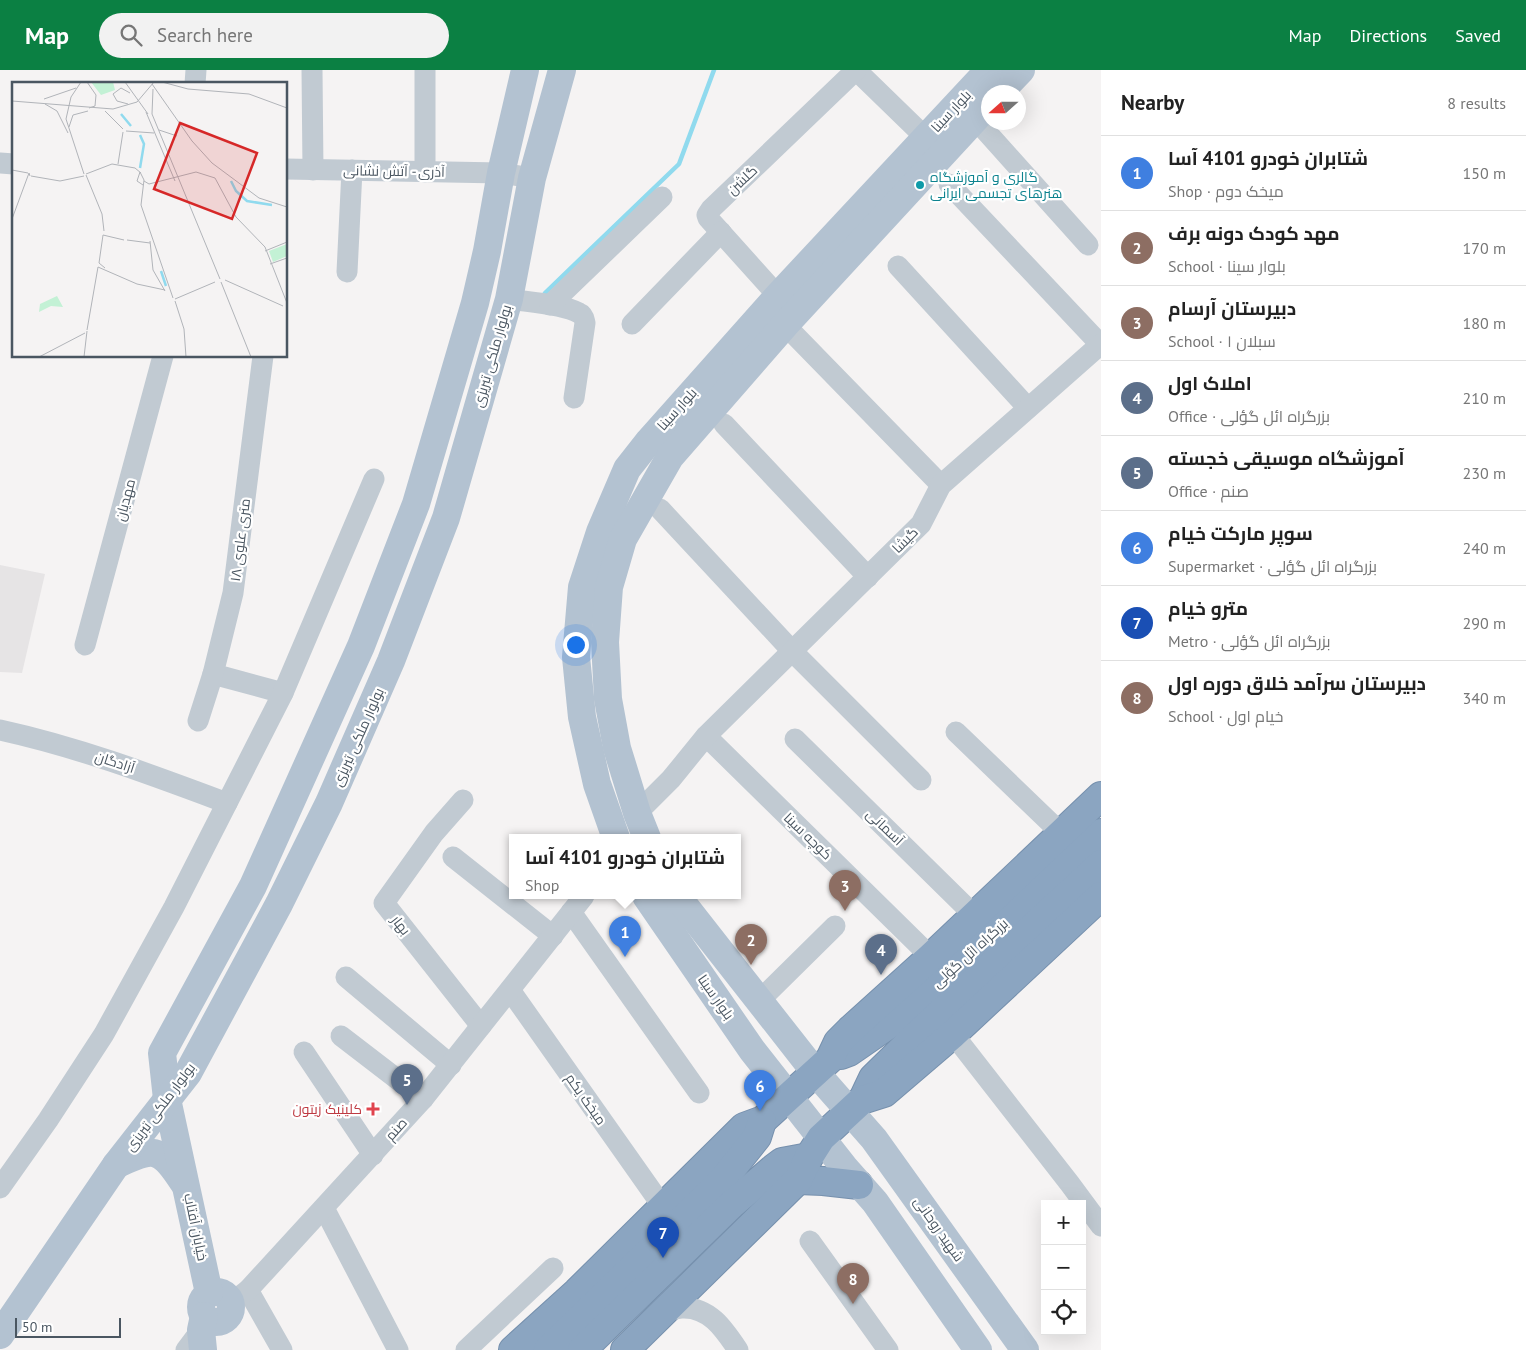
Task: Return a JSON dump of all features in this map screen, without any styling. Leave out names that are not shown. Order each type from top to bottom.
[{"type":"highway","points":[[513,1350],[577,1292],[744,1127],[763,1120],[822,1066],[838,1042],[891,991],[975,916],[1101,796]]},
{"type":"highway","name":"بزرگراه ائل گؤلی","points":[[856,1106],[911,1023],[1101,833]]},
{"type":"highway","name":"بزرگراه ائل گؤلی","points":[[822,1066],[911,1023],[1101,864]]},
{"type":"highway","points":[[625,1350],[663,1315],[856,1106],[884,1093],[953,1034],[1101,896]]},
{"type":"highway","points":[[548,1350],[722,1181],[757,1138],[763,1120]]},
{"type":"highway","points":[[809,1158],[823,1180],[859,1185]]},
{"type":"highway","points":[[582,1350],[731,1205],[774,1168],[782,1162],[809,1158]]},
{"type":"main road","points":[[182,1162],[167,1099],[162,1053],[253,886],[364,637],[416,504],[473,312],[487,251],[501,173],[525,70]]},
{"type":"main road","name":"بولوار ملکی تبریزی","points":[[0,1335],[116,1165],[188,1073],[279,904],[329,802],[391,661],[446,518],[509,299],[532,178],[562,70]]},
{"type":"main road","name":"بلوار سینا","points":[[612,834],[597,784],[582,717],[576,657],[582,588],[600,532],[628,469],[649,441],[778,296],[989,70]]},
{"type":"main road","points":[[1007,85],[1021,70]]},
{"type":"main road","name":"بلوار سینا","points":[[645,834],[617,748],[608,699],[605,642],[608,596],[623,539],[670,457],[785,325],[981,113]]},
{"type":"main road","points":[[649,441],[670,457]]},
{"type":"main road","name":"بلوار سینا","points":[[648,899],[752,1050],[788,1097],[809,1158]]},
{"type":"main road","points":[[679,899],[760,1001],[822,1066]]},
{"type":"main road","name":"شهید روحانی","points":[[822,1066],[856,1106],[890,1160],[1025,1350]]},
{"type":"main road","points":[[182,1162],[182,1128],[188,1073]]},
{"type":"main road","points":[[116,1165],[139,1154],[148,1152],[158,1153],[165,1157],[188,1190]]},
{"type":"main road","points":[[809,1158],[859,1185],[875,1202],[978,1350]]},
{"type":"main road","name":"خیابان آفتاب","points":[[182,1162],[213,1323]]},
{"type":"street","points":[[312,70],[313,170]]},
{"type":"street","points":[[425,70],[425,172]]},
{"type":"street","points":[[856,70],[926,138]]},
{"type":"street","name":"گلشن","points":[[778,296],[708,218],[708,215],[711,209],[856,70]]},
{"type":"street","points":[[996,130],[1088,244]]},
{"type":"street","name":"آذرى - آتش نشانى","points":[[288,169],[501,173],[532,178]]},
{"type":"street","points":[[347,272],[352,170]]},
{"type":"street","points":[[949,184],[1101,344]]},
{"type":"street","points":[[550,305],[662,197]]},
{"type":"street","points":[[632,324],[721,232]]},
{"type":"street","points":[[898,266],[1028,408]]},
{"type":"street","points":[[509,299],[550,305],[579,313],[584,317],[585,323],[574,398]]},
{"type":"street","points":[[785,325],[941,485]]},
{"type":"street","name":"گیشا","points":[[637,813],[671,779],[706,736],[921,524],[941,485],[1101,344]]},
{"type":"street","name":"مهدیان","points":[[85,644],[162,358]]},
{"type":"street","name":"۱۸ متری علوی","points":[[198,721],[213,674],[233,593],[263,358]]},
{"type":"street","points":[[724,424],[868,577]]},
{"type":"street","points":[[0,1188],[48,1120],[104,1034],[174,907],[283,693],[374,479]]},
{"type":"street","points":[[660,509],[792,652],[921,780]]},
{"type":"street","points":[[213,674],[283,693]]},
{"type":"street","name":"آزادگان","points":[[0,730],[43,740],[121,763],[227,803]]},
{"type":"street","points":[[956,732],[1061,833]]},
{"type":"street","name":"کوچه سینا","points":[[706,736],[931,957]]},
{"type":"street","name":"آسمانی","points":[[794,739],[975,916]]},
{"type":"street","name":"بهار","points":[[463,800],[434,833],[384,903],[482,1026]]},
{"type":"street","points":[[453,857],[553,936]]},
{"type":"street","name":"صنم","points":[[213,1323],[324,1208],[423,1099],[582,899]]},
{"type":"street","points":[[571,912],[699,1092]]},
{"type":"street","points":[[760,1001],[835,926]]},
{"type":"street","points":[[346,977],[450,1065]]},
{"type":"street","name":"میخک یکم","points":[[510,990],[663,1207]]},
{"type":"street","points":[[953,1034],[1070,1184],[1097,1214]]},
{"type":"street","points":[[341,1036],[423,1099]]},
{"type":"street","points":[[304,1052],[373,1155]]},
{"type":"street","points":[[324,1208],[398,1350]]},
{"type":"street","points":[[810,1241],[888,1350]]},
{"type":"street","points":[[466,1350],[553,1268]]},
{"type":"street","points":[[663,1315],[670,1309],[687,1308],[701,1311],[713,1318],[722,1327],[738,1350]]},
{"type":"street","points":[[213,1323],[282,1350]]},
{"type":"shaded area","points":[[0,565],[45,574],[22,673],[0,672]]},
{"type":"waterway","points":[[545,293],[679,164],[714,70]]},
{"type":"place","name":"گالری و آموزشگاه هنرهای تجسمی ایرانی","points":[[920,185]]},
{"type":"place","name":"دبیرستان آرسام","points":[[845,911]]},
{"type":"place","name":"شتابران خودرو 4101 آسا","points":[[625,957]]},
{"type":"place","name":"مهد کودک دونه برف","points":[[751,965]]},
{"type":"place","name":"املاک اول","points":[[881,975]]},
{"type":"place","name":"آموزشگاه موسیقی خجسته","points":[[407,1105]]},
{"type":"place","name":"کلینیک زیتون","points":[[373,1109]]},
{"type":"place","name":"سوپر مارکت خیام","points":[[760,1111]]},
{"type":"place","name":"مترو خیام","points":[[663,1258]]},
{"type":"place","name":"دبیرستان سرآمد خلاق دوره اول","points":[[853,1304]]}]
